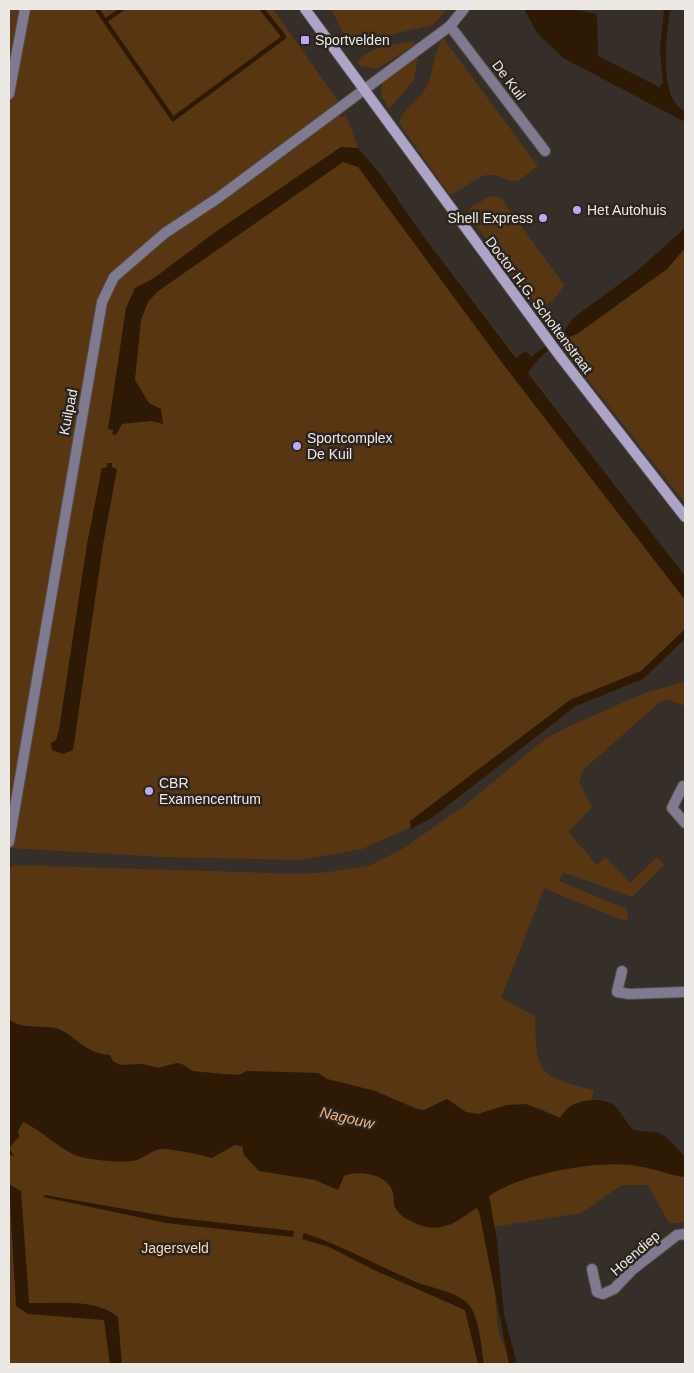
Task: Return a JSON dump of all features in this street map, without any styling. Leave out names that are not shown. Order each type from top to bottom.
[{"type":"main road","name":"Doctor H.G. Scholtenstraat","points":[[305,9],[558,355],[685,517]]},
{"type":"street","points":[[9,94],[25,9]]},
{"type":"street","points":[[365,91],[450,26],[464,9]]},
{"type":"street","name":"De Kuil","points":[[450,26],[545,152]]},
{"type":"street","name":"Kuilpad","points":[[9,842],[102,302],[114,277],[165,233],[365,91]]},
{"type":"street","points":[[683,786],[672,808],[685,823]]},
{"type":"street","points":[[622,971],[617,992],[629,994],[685,992]]},
{"type":"street","name":"Hoendiep","points":[[592,1269],[598,1292],[603,1294],[609,1292],[632,1270],[677,1235],[685,1234]]},
{"type":"green space","name":"Sportcomplex De Kuil","points":[[9,9],[273,9],[338,101],[333,104],[341,118],[346,115],[358,148],[381,175],[421,233],[685,576],[685,639],[643,679],[576,706],[433,817],[362,849],[299,860],[163,857],[9,848]]},
{"type":"green space","points":[[331,9],[447,9],[433,25],[349,44]]},
{"type":"green space","points":[[443,38],[538,166],[518,181],[495,175],[487,175],[449,194],[399,123],[404,113],[427,86],[437,50]]},
{"type":"green space","points":[[409,42],[417,43],[377,69],[361,66],[357,62],[374,50]]},
{"type":"green space","points":[[418,55],[414,80],[389,109],[381,95],[382,83]]},
{"type":"green space","points":[[490,196],[501,198],[564,285],[550,303],[536,307],[468,214],[470,208]]},
{"type":"green space","points":[[685,248],[685,503],[567,353],[566,337],[577,334],[667,269]]},
{"type":"green space","points":[[685,682],[685,706],[669,700],[661,701],[583,770],[579,782],[592,807],[568,832],[597,865],[606,857],[630,883],[657,857],[664,865],[632,897],[563,872],[559,881],[627,909],[628,919],[621,920],[544,888],[501,998],[535,1016],[537,1050],[539,1061],[544,1070],[561,1081],[594,1090],[591,1101],[576,1104],[560,1118],[541,1109],[507,1105],[478,1114],[466,1112],[447,1099],[424,1110],[417,1109],[375,1091],[327,1079],[318,1073],[247,1071],[239,1075],[192,1071],[184,1065],[177,1063],[158,1068],[142,1064],[120,1065],[113,1061],[110,1055],[93,1051],[62,1030],[19,1024],[9,1019],[9,869],[13,865],[301,874],[329,872],[371,865],[404,848],[464,806],[545,739],[565,728],[647,692]]},
{"type":"green space","name":"Jagersveld","points":[[19,1118],[186,1133],[334,1167],[489,1196],[502,1188],[520,1181],[560,1170],[621,1164],[637,1166],[685,1177],[685,1223],[669,1223],[648,1185],[622,1185],[581,1213],[493,1227],[501,1308],[495,1296],[498,1331],[513,1364],[9,1364],[9,1130]]},
{"type":"water","points":[[524,9],[569,9],[597,14],[598,56],[659,87],[663,83],[660,50],[664,9],[670,9],[666,49],[667,80],[670,94],[676,104],[685,111],[685,122],[563,58],[537,33]]},
{"type":"water","points":[[341,147],[358,148],[381,175],[421,233],[516,358],[526,351],[531,357],[563,333],[572,319],[637,271],[685,228],[685,248],[667,269],[577,334],[563,340],[550,349],[528,373],[685,576],[685,600],[506,368],[358,167],[343,162],[157,292],[148,302],[141,320],[135,380],[149,403],[161,409],[163,424],[151,421],[122,424],[116,435],[112,434],[113,430],[108,429],[126,308],[135,288],[154,278],[214,233]]},
{"type":"water","points":[[107,463],[112,463],[112,467],[117,469],[103,545],[73,750],[63,754],[52,750],[51,743],[56,740],[59,730],[87,544],[102,468],[107,467]]},
{"type":"water","points":[[685,629],[685,639],[643,679],[576,706],[433,817],[411,829],[410,821],[570,700],[641,671]]},
{"type":"water","name":"Nagouw","points":[[9,1019],[19,1025],[55,1028],[68,1034],[93,1051],[110,1055],[113,1061],[120,1065],[142,1064],[158,1068],[177,1063],[184,1065],[192,1071],[239,1075],[247,1071],[318,1073],[327,1079],[375,1091],[417,1109],[424,1110],[447,1099],[466,1112],[478,1114],[507,1105],[526,1104],[560,1118],[571,1106],[600,1100],[616,1107],[633,1130],[659,1133],[667,1138],[685,1157],[685,1177],[643,1167],[621,1164],[602,1165],[560,1170],[539,1175],[502,1188],[489,1196],[497,1240],[504,1314],[517,1364],[509,1364],[479,1211],[476,1208],[448,1225],[434,1228],[426,1227],[400,1214],[395,1207],[393,1192],[389,1185],[378,1177],[357,1173],[350,1174],[344,1176],[338,1190],[315,1180],[259,1171],[244,1155],[242,1146],[235,1145],[212,1158],[160,1149],[136,1160],[120,1162],[77,1156],[23,1122],[18,1131],[19,1137],[9,1148]]},
{"type":"water","points":[[9,1148],[14,1156],[9,1155]]},
{"type":"water","points":[[9,1184],[21,1191],[29,1303],[87,1304],[109,1311],[118,1317],[122,1364],[110,1364],[104,1320],[28,1314],[16,1306]]},
{"type":"water","points":[[45,1195],[170,1217],[294,1231],[293,1237],[166,1223],[43,1197]]},
{"type":"water","points":[[304,1233],[333,1244],[416,1282],[451,1293],[464,1300],[476,1318],[484,1364],[478,1364],[465,1310],[374,1270],[329,1247],[302,1239]]},
{"type":"waterway","points":[[97,9],[105,21],[122,9]]},
{"type":"waterway","points":[[105,21],[173,119],[284,37],[262,9]]},
{"type":"place","name":"Sportvelden","points":[[305,40]]},
{"type":"place","name":"Het Autohuis","points":[[577,210]]},
{"type":"place","name":"Shell Express","points":[[543,218]]},
{"type":"place","name":"Sportcomplex De Kuil","points":[[297,446]]},
{"type":"place","name":"CBR Examencentrum","points":[[149,791]]}]
